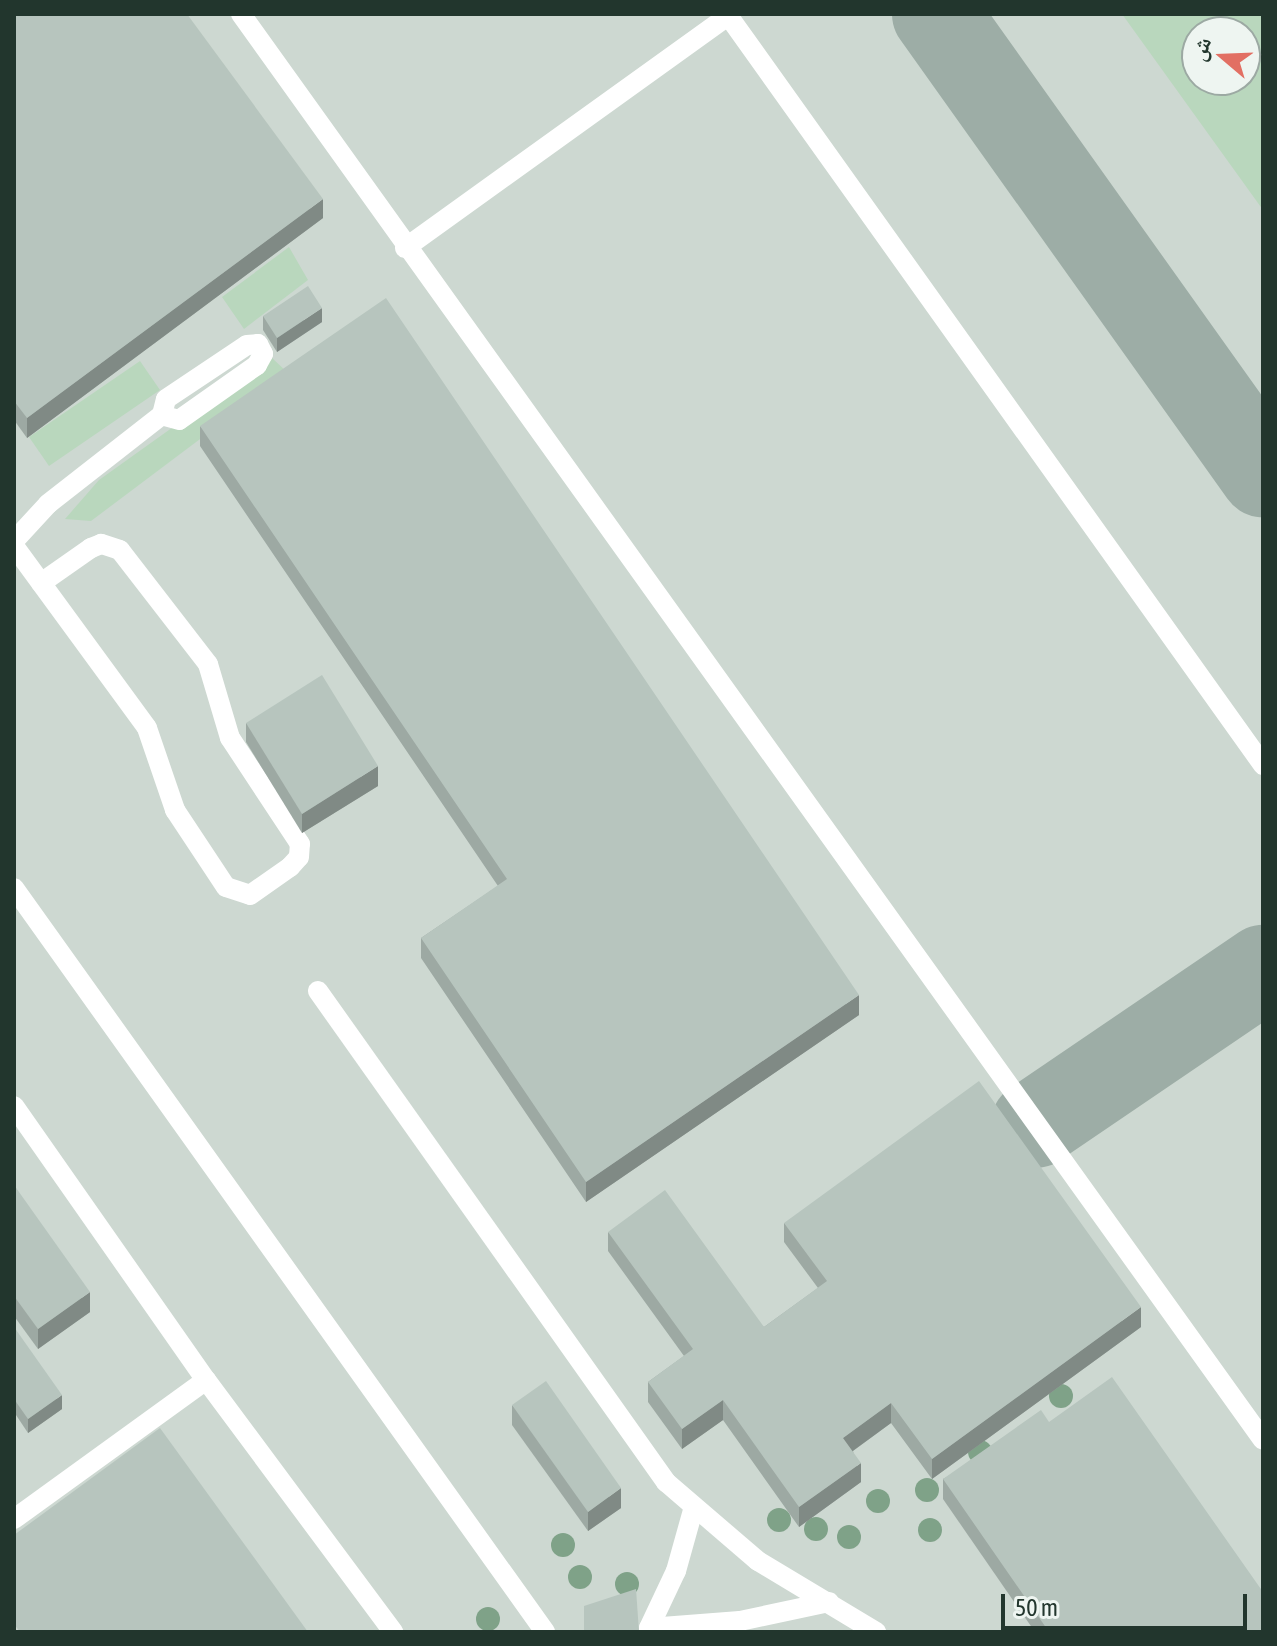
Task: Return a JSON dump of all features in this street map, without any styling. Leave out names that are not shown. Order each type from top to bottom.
[{"type":"lane","points":[[241,14],[405,248],[1263,1440]]},
{"type":"lane","points":[[405,248],[728,15],[1263,765]]},
{"type":"lane","points":[[41,583],[91,548],[101,544],[120,550],[208,664],[230,738],[300,844],[299,857],[290,867],[250,895],[241,896],[226,887],[175,810],[147,728],[41,583],[14,543],[48,504],[162,415],[166,399],[247,345],[262,348],[262,361],[179,420],[162,415]]},
{"type":"lane","points":[[14,888],[545,1632]]},
{"type":"lane","points":[[318,991],[631,1438],[693,1510],[758,1561],[876,1632]]},
{"type":"lane","points":[[14,1106],[206,1380],[393,1632]]},
{"type":"lane","points":[[14,1519],[206,1380]]},
{"type":"lane","points":[[693,1510],[676,1571],[649,1628],[740,1621],[829,1602]]},
{"type":"shaded area","points":[[14,14],[1263,14],[1263,1632],[14,1632]]},
{"type":"green space","points":[[1122,14],[1263,14],[1263,210]]},
{"type":"green space","points":[[289,247],[308,280],[244,329],[222,297]]},
{"type":"green space","points":[[271,357],[288,373],[91,521],[65,519],[99,480]]},
{"type":"green space","points":[[140,361],[160,390],[49,466],[29,437]]},
{"type":"building","points":[[14,14],[187,14],[323,199],[27,418],[14,401]]},
{"type":"building","points":[[308,286],[322,308],[277,338],[263,316]]},
{"type":"building","points":[[386,298],[859,995],[586,1182],[421,938],[507,879],[200,426]]},
{"type":"building","points":[[322,675],[378,766],[302,814],[246,723]]},
{"type":"building","points":[[979,1081],[1141,1307],[932,1459],[891,1403],[843,1438],[861,1463],[799,1507],[723,1400],[682,1429],[648,1382],[693,1349],[608,1232],[665,1190],[764,1327],[827,1281],[784,1223]]},
{"type":"building","points":[[14,1185],[90,1292],[38,1329],[14,1296]]},
{"type":"building","points":[[14,1327],[62,1395],[28,1419],[14,1399]]},
{"type":"building","points":[[1112,1377],[1263,1592],[1263,1632],[1049,1632],[943,1479],[1041,1410],[1049,1422]]},
{"type":"building","points":[[546,1381],[621,1488],[588,1512],[512,1405]]},
{"type":"building","points":[[160,1428],[308,1632],[20,1632],[14,1624],[14,1535]]},
{"type":"building","points":[[636,1589],[639,1632],[584,1632],[584,1606]]},
{"type":"taxiway","points":[[936,14],[1263,473]]},
{"type":"taxiway","points":[[1035,1124],[1263,969]]}]
